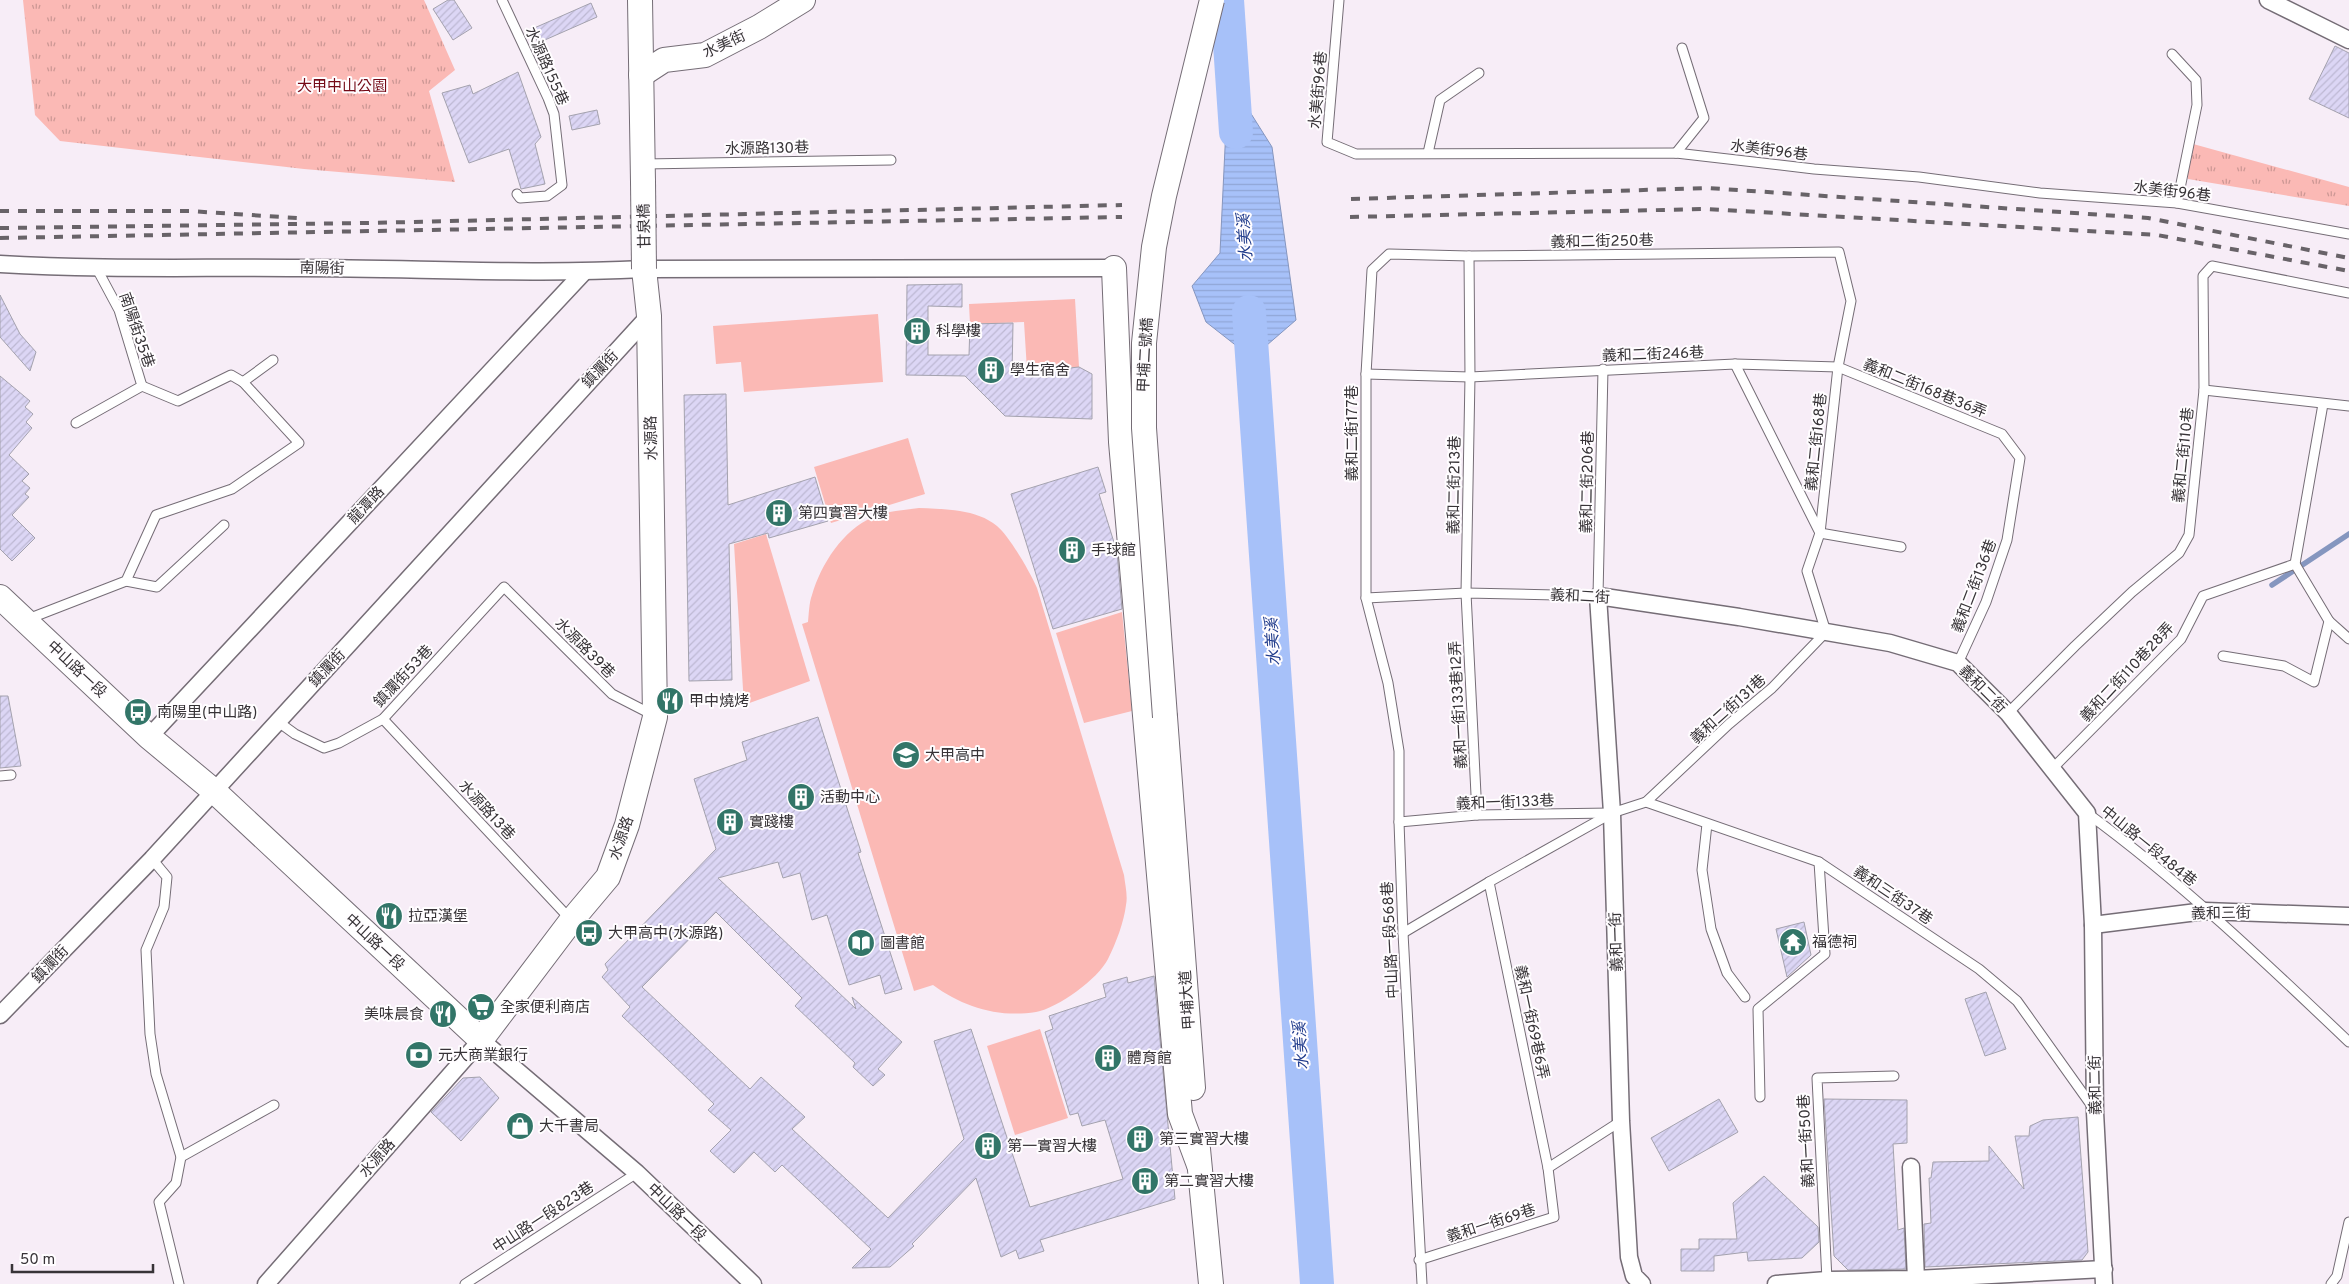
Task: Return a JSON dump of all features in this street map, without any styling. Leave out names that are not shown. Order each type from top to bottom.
[{"type":"street","points":[[640,0],[642,173]]},
{"type":"street","name":"水美街","points":[[641,74],[664,60],[705,55],[759,27],[803,0]]},
{"type":"street","name":"甲埔二號橋","points":[[1165,716],[1144,428],[1144,343],[1154,247],[1164,196],[1212,0]]},
{"type":"street","points":[[2268,0],[2349,40]]},
{"type":"street","name":"甘泉橋","points":[[642,173],[644,269]]},
{"type":"street","name":"南陽街","points":[[0,264],[98,269],[300,268],[583,273],[644,269],[1114,268]]},
{"type":"street","points":[[1114,268],[1121,442],[1177,1084],[1180,1114],[1199,1165]]},
{"type":"street","name":"水源路","points":[[266,1284],[481,1040],[571,921],[608,877],[627,825],[655,717],[649,316],[644,269]]},
{"type":"street","name":"龍潭路","points":[[149,737],[583,273]]},
{"type":"street","name":"鎮瀾街","points":[[0,1015],[152,859],[649,316]]},
{"type":"street","name":"義和二街","points":[[1598,596],[1890,643],[1958,663],[2008,713],[2087,813],[2093,925],[2095,1112],[2104,1276]]},
{"type":"street","name":"義和一街","points":[[1598,596],[1612,813],[1622,1121],[1629,1257],[1634,1276],[1642,1284]]},
{"type":"street","name":"中山路一段","points":[[0,597],[149,737],[214,791],[481,1040],[637,1174],[753,1284]]},
{"type":"street","name":"甲埔大道","points":[[1165,716],[1199,1165],[1211,1284]]},
{"type":"street","name":"義和三街","points":[[2093,925],[2205,911],[2349,916]]},
{"type":"street","points":[[1911,1167],[1916,1279]]},
{"type":"street","points":[[1776,1284],[1826,1280],[2104,1276]]},
{"type":"lane","name":"水源路155巷","points":[[502,0],[554,114],[562,185],[547,196],[520,198],[517,194]]},
{"type":"lane","name":"水美街96巷","points":[[1339,0],[1327,142],[1356,154],[1676,153],[1814,169],[1919,177],[2040,193],[2177,204],[2349,234]]},
{"type":"lane","points":[[1676,153],[1704,118],[1682,48]]},
{"type":"lane","points":[[2172,54],[2196,80],[2197,105],[2177,204]]},
{"type":"lane","points":[[1428,154],[1440,100],[1479,73]]},
{"type":"lane","name":"水源路130巷","points":[[642,173],[892,160]]},
{"type":"lane","name":"義和二街250巷","points":[[1372,270],[1389,254],[1469,256],[1839,252]]},
{"type":"lane","name":"義和二街168巷","points":[[1826,632],[1807,571],[1820,533],[1838,367],[1851,301],[1839,252]]},
{"type":"lane","name":"義和二街213巷","points":[[1466,593],[1470,377],[1469,256]]},
{"type":"lane","name":"義和二街110巷","points":[[2008,713],[2096,626],[2179,553],[2189,534],[2204,390],[2203,276],[2212,266],[2349,294]]},
{"type":"lane","name":"南陽街35巷","points":[[76,423],[142,386],[119,310],[98,269]]},
{"type":"lane","name":"義和二街177巷","points":[[1366,598],[1366,374],[1368,305],[1372,270]]},
{"type":"lane","points":[[243,382],[273,360]]},
{"type":"lane","points":[[1735,364],[1820,533],[1901,547]]},
{"type":"lane","name":"義和二街246巷","points":[[1470,377],[1735,364],[1838,367]]},
{"type":"lane","name":"義和二街168巷36弄","points":[[1838,367],[2002,434]]},
{"type":"lane","name":"義和二街206巷","points":[[1598,596],[1603,369]]},
{"type":"lane","points":[[1366,374],[1470,377]]},
{"type":"lane","points":[[126,581],[156,515],[232,489],[300,443],[243,382],[231,375],[178,401],[142,386]]},
{"type":"lane","points":[[2204,390],[2349,406]]},
{"type":"lane","points":[[2323,404],[2295,564],[2329,621],[2349,639]]},
{"type":"lane","name":"義和二街136巷","points":[[1958,663],[1986,602],[2007,540],[2020,458],[2002,434]]},
{"type":"lane","points":[[26,620],[126,581],[157,587],[224,525]]},
{"type":"lane","name":"義和二街110巷28弄","points":[[2052,770],[2182,639],[2203,596],[2295,564]]},
{"type":"lane","name":"水源路39巷","points":[[504,587],[612,694],[655,717]]},
{"type":"lane","name":"鎮瀾街53巷","points":[[277,722],[295,734],[324,748],[339,743],[383,719],[504,587]]},
{"type":"lane","name":"義和二街","points":[[1366,598],[1466,593],[1598,596]]},
{"type":"lane","name":"義和一街133巷12弄","points":[[1466,593],[1477,815]]},
{"type":"lane","name":"中山路一段568巷","points":[[1366,598],[1388,683],[1399,751],[1399,822],[1403,933],[1419,1260],[1422,1284]]},
{"type":"lane","points":[[2223,656],[2284,666],[2314,682],[2329,621]]},
{"type":"lane","name":"義和二街131巷","points":[[1646,802],[1729,724],[1772,688],[1826,632]]},
{"type":"lane","name":"水源路13巷","points":[[383,719],[571,921]]},
{"type":"lane","points":[[0,776],[11,775]]},
{"type":"lane","points":[[1403,933],[1612,813],[1646,802]]},
{"type":"lane","name":"義和三街37巷","points":[[1646,802],[1819,862],[1979,969],[2017,1001],[2095,1112]]},
{"type":"lane","name":"義和一街133巷","points":[[1399,822],[1477,815],[1612,813]]},
{"type":"lane","name":"中山路一段484巷","points":[[2087,813],[2122,838],[2252,950],[2349,1042]]},
{"type":"lane","points":[[1707,824],[1702,870],[1711,929],[1727,973],[1745,997]]},
{"type":"lane","points":[[152,859],[167,876],[164,907],[146,950],[150,1034],[156,1074],[181,1157],[176,1183],[159,1202],[179,1284]]},
{"type":"lane","points":[[1760,1097],[1758,1009],[1824,954],[1819,862]]},
{"type":"lane","name":"義和一街69巷6弄","points":[[1489,882],[1548,1168]]},
{"type":"lane","name":"義和一街50巷","points":[[1826,1280],[1817,1078],[1894,1076]]},
{"type":"lane","points":[[181,1157],[274,1105]]},
{"type":"lane","points":[[1548,1168],[1622,1121]]},
{"type":"lane","name":"義和一街69巷","points":[[1419,1260],[1554,1217],[1548,1168]]},
{"type":"lane","name":"中山路一段823巷","points":[[464,1284],[637,1174]]},
{"type":"lane","points":[[2331,1284],[2337,1276],[2349,1222]]},
{"type":"green space","name":"大甲中山公園","points":[[23,0],[424,0],[455,70],[429,91],[455,182],[304,169],[60,141],[35,115]]},
{"type":"green space","points":[[2186,142],[2349,187],[2349,206],[2188,179],[2185,164]]},
{"type":"green space","points":[[1075,299],[1079,367],[1027,370],[1024,322],[970,324],[969,304]]},
{"type":"green space","points":[[878,314],[883,382],[744,392],[741,362],[716,364],[713,326]]},
{"type":"green space","points":[[908,438],[925,494],[831,523],[814,467]]},
{"type":"green space","points":[[919,508],[960,511],[989,520],[1002,531],[1025,564],[1037,588],[1124,875],[1127,898],[1125,912],[1114,946],[1103,967],[1087,984],[1066,999],[1036,1012],[1008,1013],[981,1009],[944,993],[933,985],[914,991],[802,624],[808,622],[811,598],[827,560],[852,530],[878,515]]},
{"type":"green space","points":[[766,534],[810,681],[744,705],[734,544]]},
{"type":"green space","points":[[1122,612],[1132,711],[1084,723],[1056,633]]},
{"type":"green space","points":[[1040,1029],[1068,1118],[1015,1135],[987,1046]]},
{"type":"water","points":[[1233,85],[1272,147],[1296,320],[1252,358],[1206,322],[1192,286],[1220,253],[1226,127]]},
{"type":"building","points":[[448,0],[454,0],[472,28],[453,40],[433,9]]},
{"type":"building","points":[[591,3],[597,17],[538,43],[532,29]]},
{"type":"building","points":[[2335,46],[2349,53],[2349,118],[2309,99]]},
{"type":"building","points":[[518,72],[541,137],[535,144],[545,184],[521,189],[509,149],[469,163],[442,93],[470,85],[473,94]]},
{"type":"building","points":[[597,110],[600,124],[572,130],[569,116]]},
{"type":"building","name":"學生宿舍","points":[[962,284],[962,307],[928,306],[928,355],[969,355],[970,324],[1013,323],[1012,374],[1079,367],[1092,374],[1092,419],[1005,416],[965,376],[906,375],[907,285]]},
{"type":"building","points":[[0,295],[20,334],[36,352],[30,371],[0,337]]},
{"type":"building","points":[[0,376],[30,401],[25,407],[33,414],[26,422],[32,428],[9,455],[29,474],[22,481],[30,488],[25,494],[29,497],[12,515],[35,538],[12,561],[0,549]]},
{"type":"building","points":[[726,394],[728,505],[815,477],[828,521],[769,538],[768,533],[729,544],[732,680],[689,681],[684,395]]},
{"type":"building","name":"手球館","points":[[1098,467],[1106,492],[1099,494],[1117,552],[1122,609],[1053,629],[1011,494]]},
{"type":"building","points":[[0,696],[8,696],[21,766],[0,768]]},
{"type":"building","points":[[818,717],[861,852],[858,853],[902,989],[885,994],[880,975],[849,985],[827,915],[812,920],[800,873],[783,878],[778,862],[718,878],[856,1009],[852,997],[902,1042],[878,1069],[885,1075],[873,1086],[853,1067],[855,1063],[795,1006],[802,998],[716,912],[642,987],[750,1089],[761,1077],[805,1117],[792,1129],[888,1218],[964,1139],[934,1041],[971,1029],[1030,1207],[1123,1179],[1105,1120],[1082,1126],[1078,1113],[1070,1115],[1045,1032],[1053,1029],[1049,1016],[1106,997],[1103,984],[1127,977],[1128,983],[1154,976],[1175,1199],[1040,1240],[1044,1251],[1019,1259],[1016,1250],[1001,1257],[976,1178],[912,1244],[914,1246],[890,1267],[852,1268],[871,1249],[782,1165],[775,1172],[754,1152],[734,1173],[710,1151],[731,1130],[708,1110],[714,1104],[622,1016],[630,1007],[602,977],[608,970],[605,964],[716,849],[694,779],[747,760],[742,742]]},
{"type":"building","name":"福德祠","points":[[1804,922],[1811,955],[1787,977],[1776,929]]},
{"type":"building","points":[[1986,992],[2006,1049],[1985,1056],[1965,999]]},
{"type":"building","points":[[480,1077],[499,1098],[461,1141],[431,1112],[463,1078]]},
{"type":"building","points":[[1719,1099],[1738,1132],[1669,1171],[1651,1138]]},
{"type":"building","points":[[1824,1099],[1907,1100],[1907,1143],[1893,1144],[1898,1230],[1904,1228],[1906,1269],[1848,1270],[1834,1256]]},
{"type":"building","points":[[2078,1117],[2088,1252],[2082,1260],[1925,1267],[1924,1224],[1931,1223],[1929,1178],[1931,1178],[1933,1162],[1989,1161],[1989,1146],[2024,1189],[2015,1136],[2029,1136],[2030,1126],[2043,1120]]},
{"type":"building","points":[[1764,1176],[1818,1227],[1819,1242],[1802,1258],[1748,1261],[1747,1252],[1714,1256],[1714,1271],[1681,1271],[1681,1249],[1699,1249],[1699,1239],[1737,1239],[1733,1203]]},
{"type":"waterway","name":"水美溪","points":[[1227,0],[1236,132]]},
{"type":"waterway","name":"水美溪","points":[[1249,312],[1317,1284]]},
{"type":"waterway","points":[[2272,585],[2349,534]]},
{"type":"railway","points":[[1351,199],[1708,188],[2148,218],[2349,258]]},
{"type":"railway","points":[[0,228],[369,223],[1122,205]]},
{"type":"railway","points":[[1350,217],[1706,209],[2157,235],[2349,271]]},
{"type":"railway","points":[[0,211],[189,211],[297,218]]},
{"type":"railway","points":[[0,238],[1122,217]]},
{"type":"place","name":"科學樓","points":[[917,331]]},
{"type":"place","name":"學生宿舍","points":[[991,370]]},
{"type":"place","name":"第四實習大樓","points":[[779,513]]},
{"type":"place","name":"手球館","points":[[1072,550]]},
{"type":"place","name":"甲中燒烤","points":[[670,701]]},
{"type":"place","name":"南陽里(中山路)","points":[[138,712]]},
{"type":"place","name":"大甲高中","points":[[906,755]]},
{"type":"place","name":"活動中心","points":[[801,797]]},
{"type":"place","name":"實踐樓","points":[[730,822]]},
{"type":"place","name":"拉亞漢堡","points":[[389,916]]},
{"type":"place","name":"大甲高中(水源路)","points":[[589,933]]},
{"type":"place","name":"福德祠","points":[[1793,942]]},
{"type":"place","name":"圖書館","points":[[861,943]]},
{"type":"place","name":"全家便利商店","points":[[481,1007]]},
{"type":"place","name":"美味晨食","points":[[443,1014]]},
{"type":"place","name":"元大商業銀行","points":[[419,1055]]},
{"type":"place","name":"體育館","points":[[1108,1058]]},
{"type":"place","name":"大千書局","points":[[520,1126]]},
{"type":"place","name":"第三實習大樓","points":[[1140,1139]]},
{"type":"place","name":"第一實習大樓","points":[[988,1146]]},
{"type":"place","name":"第二實習大樓","points":[[1145,1181]]}]
